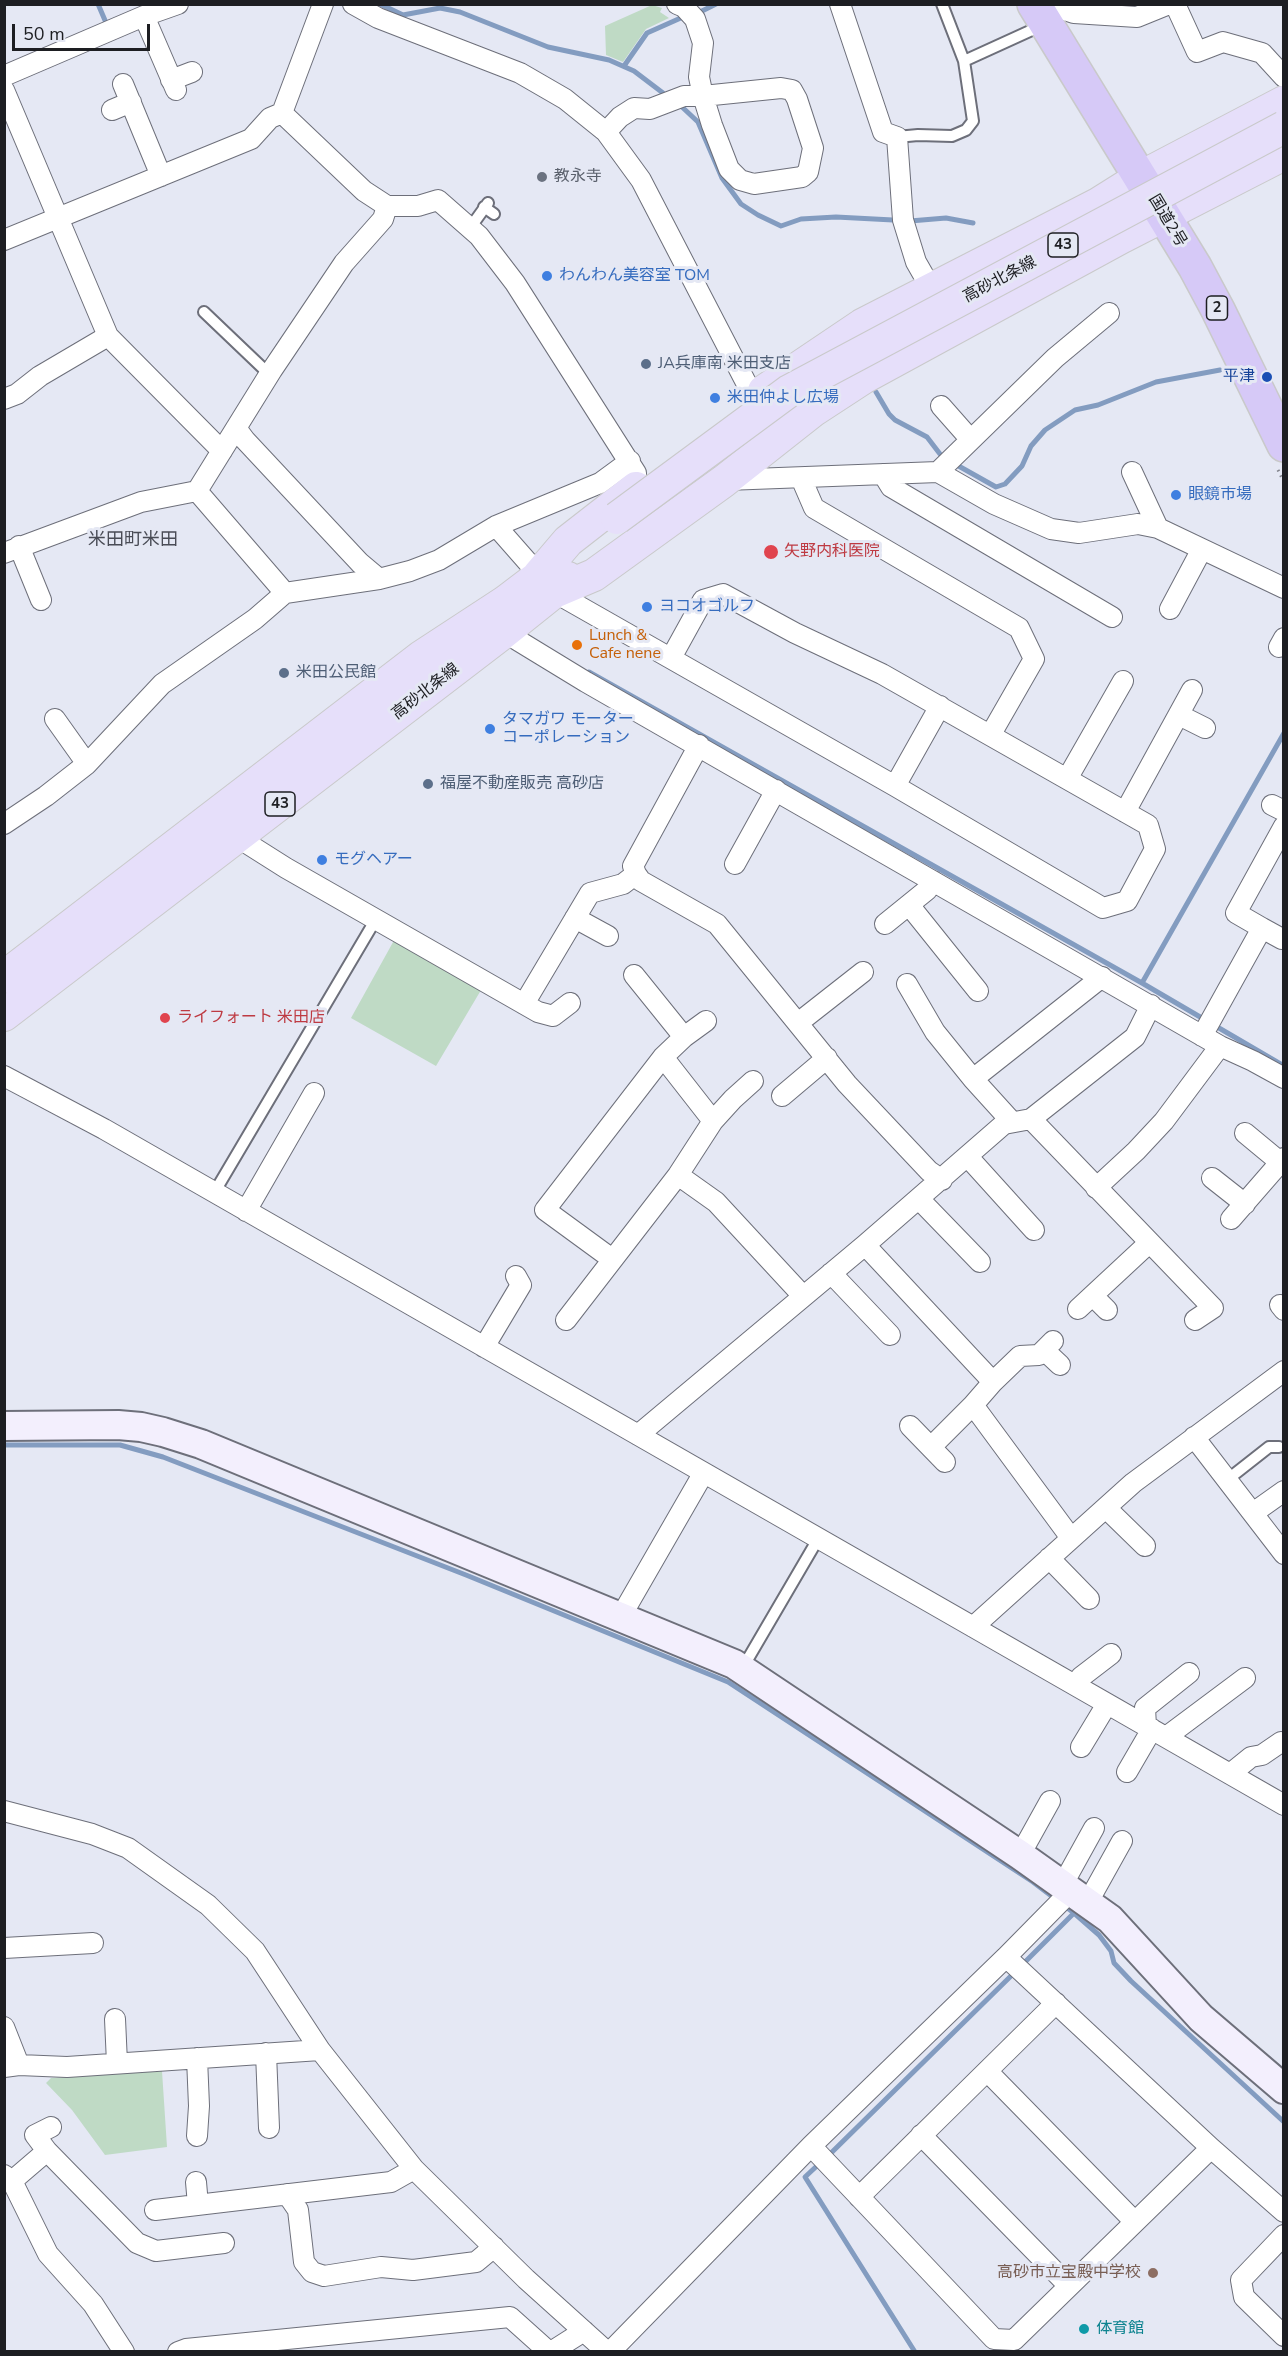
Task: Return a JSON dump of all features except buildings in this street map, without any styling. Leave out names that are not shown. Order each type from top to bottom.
[{"type":"highway","name":"国道2号","points":[[1050,12],[1167,223],[1218,309],[1284,445]]},
{"type":"main road","points":[[547,584],[568,540],[636,472],[754,398],[862,325],[1098,204],[1141,177],[1284,102]]},
{"type":"main road","name":"高砂北条線","points":[[4,977],[421,657],[504,602],[547,584],[583,561],[622,524],[798,403],[843,363],[1284,127]]},
{"type":"main road","points":[[547,584],[594,575],[724,481],[814,410],[863,378],[1122,237],[1167,223],[1284,154]]},
{"type":"main road","name":"高砂北条線","points":[[4,1015],[504,632],[547,584]]},
{"type":"street","points":[[4,76],[144,16],[178,4]]},
{"type":"street","points":[[4,240],[251,139],[270,118],[282,113],[323,4]]},
{"type":"street","points":[[353,4],[378,18],[520,72],[565,99],[606,132],[641,180],[754,398],[780,435]]},
{"type":"street","points":[[606,132],[620,117],[634,108],[650,109],[684,96],[703,96],[781,88],[792,90],[813,148],[808,171],[802,177],[754,184],[740,180],[729,170],[711,125],[703,96],[699,77],[703,43],[695,19],[684,7],[677,4]]},
{"type":"street","points":[[840,4],[880,126],[883,132],[897,137],[903,220],[916,262],[932,290]]},
{"type":"street","points":[[1050,12],[1137,18],[1169,4]]},
{"type":"street","points":[[1175,4],[1197,52],[1223,42],[1263,53],[1284,77]]},
{"type":"street","points":[[144,16],[174,85],[192,72]]},
{"type":"street","points":[[123,84],[161,176]]},
{"type":"street","points":[[1141,177],[1169,150],[1284,87]]},
{"type":"street","points":[[4,90],[108,336],[222,451]]},
{"type":"street","points":[[112,110],[131,102]]},
{"type":"street","points":[[5,824],[87,764],[162,684],[255,619],[285,593],[379,579],[410,571],[439,560],[496,526],[600,483],[636,472],[515,283],[479,236],[438,200],[418,206],[387,206],[364,190],[282,113]]},
{"type":"street","points":[[1167,223],[1284,166]]},
{"type":"street","points":[[41,600],[12,550],[141,502],[197,491],[269,374],[344,263],[383,219],[387,206]]},
{"type":"street","points":[[938,472],[1055,358],[1109,313]]},
{"type":"street","points":[[4,399],[16,394],[40,376],[108,336]]},
{"type":"street","points":[[941,406],[971,441]]},
{"type":"street","points":[[236,428],[360,564],[379,579]]},
{"type":"street","points":[[724,481],[938,472],[994,504],[1051,528],[1079,534],[1138,524],[1158,528],[1284,588]]},
{"type":"street","points":[[1132,472],[1158,528]]},
{"type":"street","points":[[883,474],[891,488],[1112,617]]},
{"type":"street","points":[[801,478],[814,508],[1019,628],[1034,658],[991,734]]},
{"type":"street","points":[[197,491],[285,593]]},
{"type":"street","points":[[496,526],[547,584],[670,658],[1103,908],[1127,901],[1155,849],[1148,825],[882,674],[795,633],[723,594],[703,600],[670,658]]},
{"type":"street","points":[[1170,609],[1202,549]]},
{"type":"street","points":[[504,632],[1151,1005],[1208,1025],[1220,1046],[1284,1078]]},
{"type":"street","points":[[1068,778],[1123,681]]},
{"type":"street","points":[[1125,812],[1192,690]]},
{"type":"street","points":[[895,786],[940,706]]},
{"type":"street","points":[[1179,715],[1205,728]]},
{"type":"street","points":[[55,718],[87,764]]},
{"type":"street","points":[[699,745],[633,866],[636,874],[641,881],[717,924],[848,1084],[928,1171],[942,1180]]},
{"type":"street","points":[[735,864],[776,790]]},
{"type":"street","points":[[1282,939],[1232,910],[1284,826]]},
{"type":"street","points":[[237,837],[286,868],[544,1015],[552,1017],[570,1004]]},
{"type":"street","points":[[524,1004],[590,893],[623,884],[636,874]]},
{"type":"street","points":[[885,924],[927,890],[933,881]]},
{"type":"street","points":[[909,905],[978,991]]},
{"type":"street","points":[[575,918],[608,936]]},
{"type":"street","points":[[1208,1025],[1262,928]]},
{"type":"street","points":[[798,1023],[863,972]]},
{"type":"street","points":[[634,975],[684,1037]]},
{"type":"street","points":[[973,1079],[1101,976]]},
{"type":"street","points":[[907,984],[934,1032],[973,1079],[1022,1120],[1096,1188],[1213,1308],[1196,1320]]},
{"type":"street","points":[[638,1435],[942,1180],[1004,1124],[1022,1120],[1135,1037],[1151,1005]]},
{"type":"street","points":[[612,1259],[545,1210],[663,1057],[684,1037],[706,1021]]},
{"type":"street","points":[[1096,1188],[1136,1151],[1164,1120],[1220,1046]]},
{"type":"street","points":[[663,1057],[713,1121]]},
{"type":"street","points":[[782,1096],[827,1058]]},
{"type":"street","points":[[4,1076],[104,1129],[1284,1805]]},
{"type":"street","points":[[566,1320],[678,1175],[713,1121],[753,1081]]},
{"type":"street","points":[[246,1211],[314,1093]]},
{"type":"street","points":[[1232,1219],[1282,1160],[1245,1133]]},
{"type":"street","points":[[968,1157],[1034,1230]]},
{"type":"street","points":[[678,1175],[716,1202],[803,1296]]},
{"type":"street","points":[[1212,1178],[1245,1204]]},
{"type":"street","points":[[919,1199],[980,1262]]},
{"type":"street","points":[[1107,1310],[1086,1303],[1149,1243]]},
{"type":"street","points":[[865,1245],[993,1382]]},
{"type":"street","points":[[831,1273],[890,1335]]},
{"type":"street","points":[[484,1347],[521,1286],[516,1276]]},
{"type":"street","points":[[931,1447],[1020,1356],[1039,1355],[1048,1346],[1060,1365]]},
{"type":"street","points":[[973,1627],[1159,1462],[1284,1371]]},
{"type":"street","points":[[973,1405],[1071,1538]]},
{"type":"street","points":[[4,1426],[141,1426],[201,1444],[742,1669],[1110,1918],[1201,2018],[1284,2089]]},
{"type":"street","points":[[910,1426],[945,1462]]},
{"type":"street","points":[[1194,1437],[1284,1554]]},
{"type":"street","points":[[620,1618],[703,1474]]},
{"type":"street","points":[[1252,1513],[1284,1491]]},
{"type":"street","points":[[1106,1508],[1145,1546]]},
{"type":"street","points":[[1049,1558],[1089,1599]]},
{"type":"street","points":[[1075,1685],[1111,1654]]},
{"type":"street","points":[[1155,1731],[1145,1707],[1189,1673]]},
{"type":"street","points":[[1126,1772],[1155,1731],[1245,1678]]},
{"type":"street","points":[[1081,1747],[1107,1704]]},
{"type":"street","points":[[1230,1774],[1251,1757],[1262,1755],[1281,1742]]},
{"type":"street","points":[[1020,1855],[1050,1801]]},
{"type":"street","points":[[4,1811],[93,1834],[128,1848],[208,1905],[255,1951],[320,2050],[414,2169],[526,2279],[609,2352],[811,2146],[1014,1965],[1074,1892],[1122,1841]]},
{"type":"street","points":[[1074,1892],[1094,1828]]},
{"type":"street","points":[[4,1948],[66,1937],[93,1943]]},
{"type":"street","points":[[1014,1965],[1211,2148],[1284,2212]]},
{"type":"street","points":[[859,2197],[1056,2003]]},
{"type":"street","points":[[115,2019],[117,2063]]},
{"type":"street","points":[[4,2026],[12,2066],[68,2067],[320,2050]]},
{"type":"street","points":[[266,2054],[269,2128]]},
{"type":"street","points":[[196,2058],[199,2106],[197,2136]]},
{"type":"street","points":[[987,2071],[1135,2222]]},
{"type":"street","points":[[51,2127],[35,2135],[102,2218],[137,2243],[156,2251],[177,2255],[224,2243]]},
{"type":"street","points":[[921,2136],[1069,2286]]},
{"type":"street","points":[[811,2146],[994,2339],[1014,2340],[1211,2148]]},
{"type":"street","points":[[47,2151],[8,2178],[48,2254],[93,2304],[124,2352]]},
{"type":"street","points":[[155,2210],[392,2181],[414,2169]]},
{"type":"street","points":[[196,2182],[198,2205]]},
{"type":"street","points":[[287,2194],[298,2210],[304,2262],[312,2272],[324,2276],[381,2267],[413,2270],[476,2262],[494,2247]]},
{"type":"street","points":[[1284,2235],[1241,2280],[1244,2297],[1284,2336]]},
{"type":"street","points":[[177,2352],[510,2317],[550,2352],[584,2331]]},
{"type":"lane","points":[[897,137],[952,136],[966,130],[973,121],[964,61],[942,4]]},
{"type":"lane","points":[[964,61],[1033,32],[1050,12]]},
{"type":"lane","points":[[470,228],[486,205],[494,214]]},
{"type":"lane","points":[[204,312],[269,374]]},
{"type":"lane","points":[[214,1193],[376,920]]},
{"type":"lane","points":[[1227,1480],[1269,1447],[1280,1447]]},
{"type":"lane","points":[[742,1669],[818,1539]]},
{"type":"green space","points":[[652,5],[662,8],[660,12],[669,18],[646,29],[623,62],[606,55],[605,26]]},
{"type":"green space","points":[[397,935],[484,985],[436,1066],[351,1018]]},
{"type":"green space","points":[[162,2071],[167,2147],[105,2155],[72,2110],[46,2083],[51,2078]]},
{"type":"waterway","points":[[98,4],[107,25]]},
{"type":"waterway","points":[[380,4],[403,15],[440,8],[460,12],[548,47],[609,60],[634,71],[663,93]]},
{"type":"waterway","points":[[702,11],[716,4]]},
{"type":"waterway","points":[[624,66],[647,33],[683,17]]},
{"type":"waterway","points":[[681,106],[698,122],[722,178],[741,204],[758,215],[781,226],[801,219],[836,217],[893,220]]},
{"type":"waterway","points":[[910,221],[946,218],[973,223]]},
{"type":"waterway","points":[[955,464],[996,487],[1005,484],[1022,466],[1031,446],[1045,430],[1075,410],[1098,405],[1156,382],[1220,370]]},
{"type":"waterway","points":[[876,392],[895,420],[927,437],[940,454]]},
{"type":"waterway","points":[[589,672],[1142,983],[1284,733]]},
{"type":"waterway","points":[[1142,983],[1284,1066]]},
{"type":"waterway","points":[[4,1445],[120,1445],[163,1457],[466,1575],[728,1682],[1033,1882],[1074,1913],[1022,1965]]},
{"type":"waterway","points":[[1074,1913],[1099,1935],[1111,1951],[1114,1963],[1131,1981],[1284,2122]]},
{"type":"waterway","points":[[827,2157],[1015,1972]]},
{"type":"waterway","points":[[820,2163],[805,2177],[915,2352]]},
{"type":"place","name":"教永寺","points":[[542,177]]},
{"type":"place","name":"わんわん美容室 TOM","points":[[547,276]]},
{"type":"place","name":"JA兵庫南 米田支店","points":[[646,364]]},
{"type":"place","name":"平津","points":[[1267,377]]},
{"type":"place","name":"米田仲よし広場","points":[[715,398]]},
{"type":"place","name":"眼鏡市場","points":[[1176,495]]},
{"type":"place","name":"矢野内科医院","points":[[771,552]]},
{"type":"place","name":"ヨコオゴルフ","points":[[647,607]]},
{"type":"place","name":"Lunch & Cafe nene","points":[[577,645]]},
{"type":"place","name":"米田公民館","points":[[284,673]]},
{"type":"place","name":"タマガワ モーター コーポレーション","points":[[490,729]]},
{"type":"place","name":"福屋不動産販売 高砂店","points":[[428,784]]},
{"type":"place","name":"モグヘアー","points":[[322,860]]},
{"type":"place","name":"ライフォート 米田店","points":[[165,1018]]},
{"type":"place","name":"高砂市立宝殿中学校","points":[[1153,2273]]},
{"type":"place","name":"体育館","points":[[1084,2329]]},
{"type":"district","name":"米田町米田","points":[[133,541]]}]
